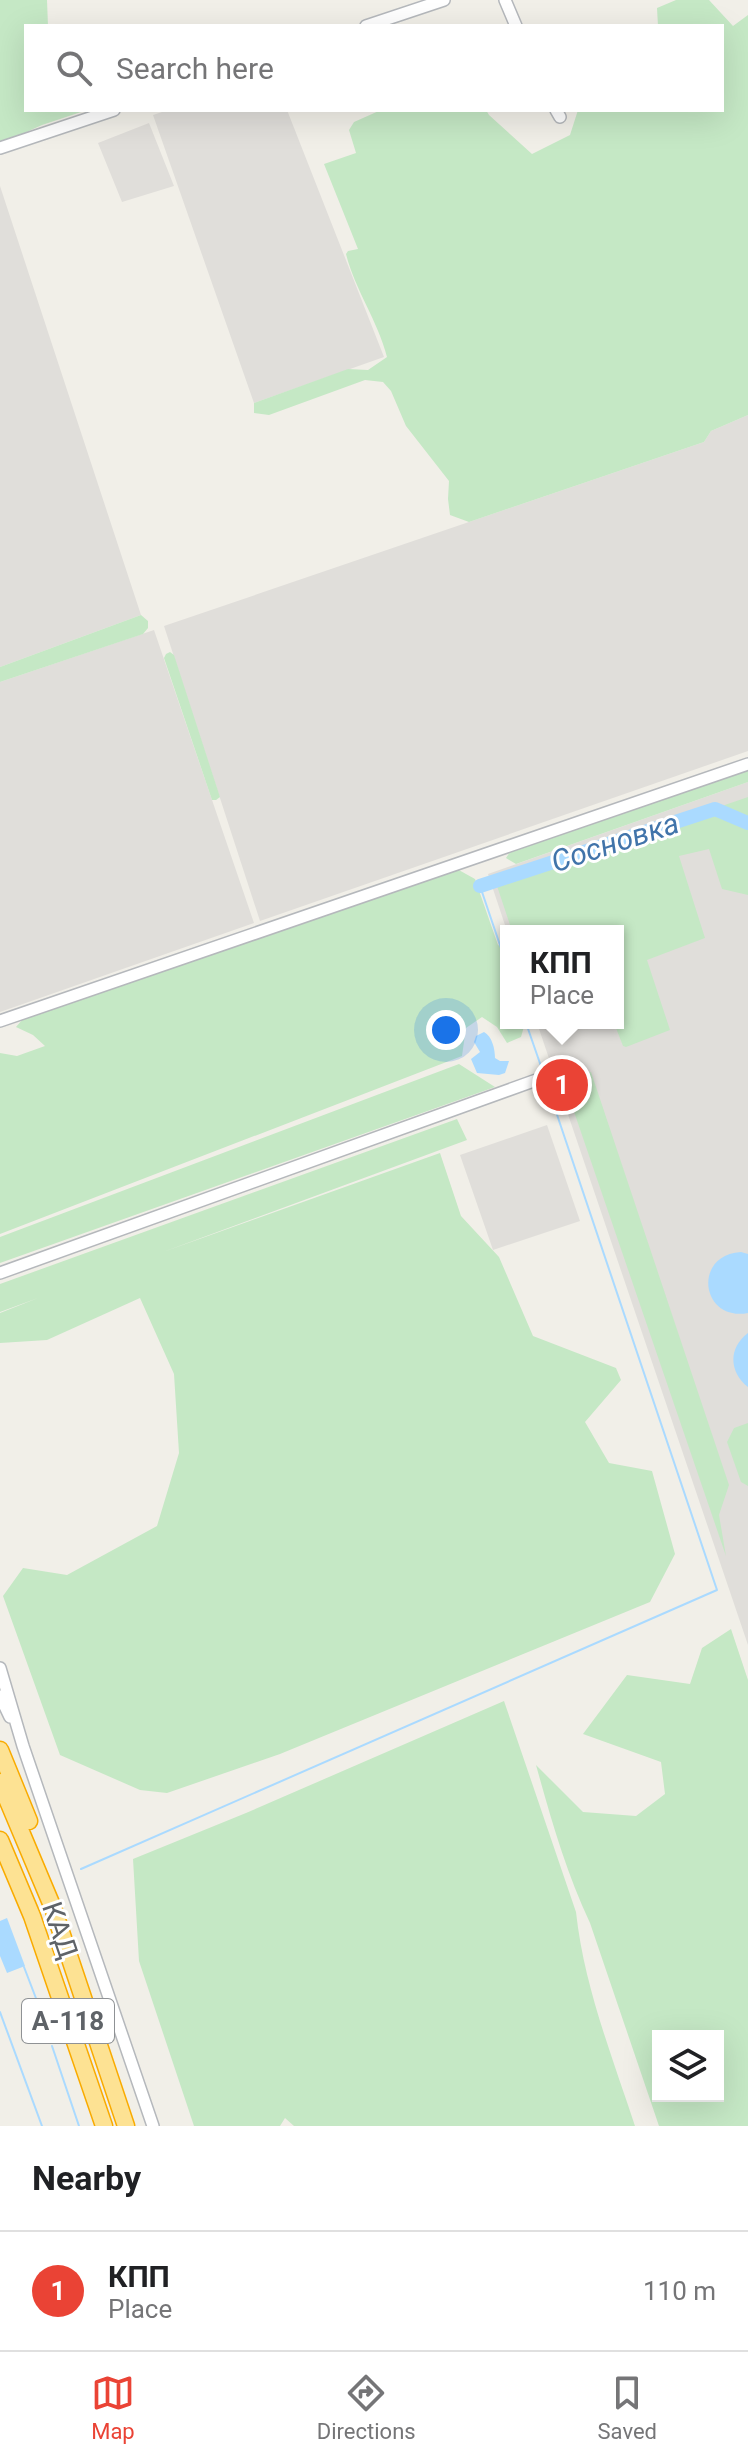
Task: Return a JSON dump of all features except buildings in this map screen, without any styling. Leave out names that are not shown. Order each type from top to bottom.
[{"type":"highway","points":[[0,1750],[38,1848],[53,1908]]},
{"type":"highway","name":"КАД","points":[[0,1782],[53,1908],[126,2126]]},
{"type":"highway","name":"КАД","points":[[0,1840],[32,1916],[104,2126]]},
{"type":"street","points":[[372,24],[444,0]]},
{"type":"street","points":[[505,0],[515,24]]},
{"type":"street","points":[[0,148],[108,112]]},
{"type":"street","points":[[0,1021],[748,764]]},
{"type":"street","points":[[0,1273],[553,1074]]},
{"type":"street","points":[[0,1668],[23,1746],[153,2126]]},
{"type":"street","points":[[0,1696],[23,1746]]},
{"type":"shaded area","points":[[162,112],[288,112],[384,357],[254,403],[153,115]]},
{"type":"shaded area","points":[[149,123],[174,186],[122,202],[98,143]]},
{"type":"shaded area","points":[[0,186],[141,615],[0,667]]},
{"type":"shaded area","points":[[748,415],[748,751],[260,921],[164,626],[704,442],[711,431]]},
{"type":"shaded area","points":[[154,630],[254,923],[0,1012],[0,682]]},
{"type":"shaded area","points":[[748,782],[748,1645],[539,1029],[624,1029],[624,925],[505,925],[488,874]]},
{"type":"shaded area","points":[[547,1125],[580,1221],[493,1250],[460,1155]]},
{"type":"green space","points":[[0,0],[47,0],[48,24],[24,24],[24,112],[81,112],[0,141]]},
{"type":"green space","points":[[676,0],[709,0],[733,26],[748,15],[748,415],[711,431],[704,442],[469,522],[450,515],[449,481],[406,426],[391,391],[383,382],[365,380],[269,415],[254,413],[254,403],[348,369],[368,370],[387,357],[350,267],[346,254],[358,249],[324,164],[356,153],[349,130],[354,122],[376,112],[487,112],[532,154],[570,135],[577,112],[724,112],[724,24],[658,24],[657,8]]},
{"type":"green space","points":[[141,615],[148,621],[148,628],[143,634],[0,682],[0,667]]},
{"type":"green space","points":[[170,652],[174,655],[220,797],[216,800],[212,800],[164,658]]},
{"type":"green space","points":[[748,768],[748,782],[516,864],[506,858],[510,852]]},
{"type":"green space","points":[[748,797],[748,819],[719,807]]},
{"type":"green space","points":[[710,813],[748,829],[748,895],[722,889],[709,849],[679,856],[705,938],[647,960],[670,1030],[626,1047],[616,1029],[624,1029],[624,925],[510,925],[497,886]]},
{"type":"green space","points":[[457,869],[475,879],[500,946],[500,1029],[523,1029],[521,1037],[507,1043],[497,1027],[482,1017],[466,1028],[462,1056],[0,1234],[0,1053],[17,1056],[45,1046],[33,1035],[16,1027],[22,1020]]},
{"type":"green space","points":[[459,1064],[495,1087],[0,1263],[0,1237]]},
{"type":"green space","points":[[591,1072],[729,1485],[719,1515],[726,1556],[570,1100],[590,1091],[583,1073]]},
{"type":"green space","points":[[457,1119],[467,1140],[163,1252],[440,1153],[461,1216],[499,1257],[533,1336],[616,1368],[621,1380],[585,1422],[609,1463],[652,1471],[675,1554],[650,1602],[280,1754],[167,1793],[140,1790],[60,1755],[3,1596],[23,1568],[67,1575],[157,1526],[179,1453],[174,1374],[140,1298],[47,1340],[0,1343],[0,1313],[38,1298],[0,1312],[0,1284]]},
{"type":"green space","points":[[748,1423],[748,1486],[741,1482],[727,1442],[734,1428]]},
{"type":"green space","points":[[731,1629],[748,1680],[748,2126],[659,2126],[590,1923],[566,1865],[536,1765],[583,1812],[636,1816],[665,1794],[661,1762],[583,1734],[627,1675],[690,1684],[702,1648]]},
{"type":"green space","points":[[504,1701],[576,1912],[592,1994],[635,2126],[294,2126],[285,2118],[280,2126],[194,2126],[139,1961],[133,1859]]},
{"type":"water","points":[[484,1032],[492,1043],[495,1058],[509,1061],[505,1073],[477,1073],[471,1059],[480,1052],[474,1042],[476,1036]]},
{"type":"water","points":[[741,1252],[748,1254],[748,1313],[732,1313],[720,1308],[712,1298],[708,1287],[709,1275],[715,1264],[725,1256]]},
{"type":"water","points":[[748,1333],[748,1387],[737,1374],[733,1360],[737,1346]]},
{"type":"water","points":[[7,1918],[25,1966],[7,1973],[0,1956],[0,1921]]},
{"type":"waterway","name":"Сосновка","points":[[480,886],[715,809],[748,823]]},
{"type":"waterway","points":[[480,886],[500,945]]},
{"type":"waterway","points":[[528,1029],[543,1072]]},
{"type":"waterway","points":[[81,1869],[717,1590],[546,1082]]},
{"type":"waterway","points":[[24,1967],[47,2027]]},
{"type":"waterway","points":[[0,2012],[42,2126]]},
{"type":"waterway","points":[[52,2046],[79,2126]]},
{"type":"place","name":"КПП","points":[[562,1085]]}]
